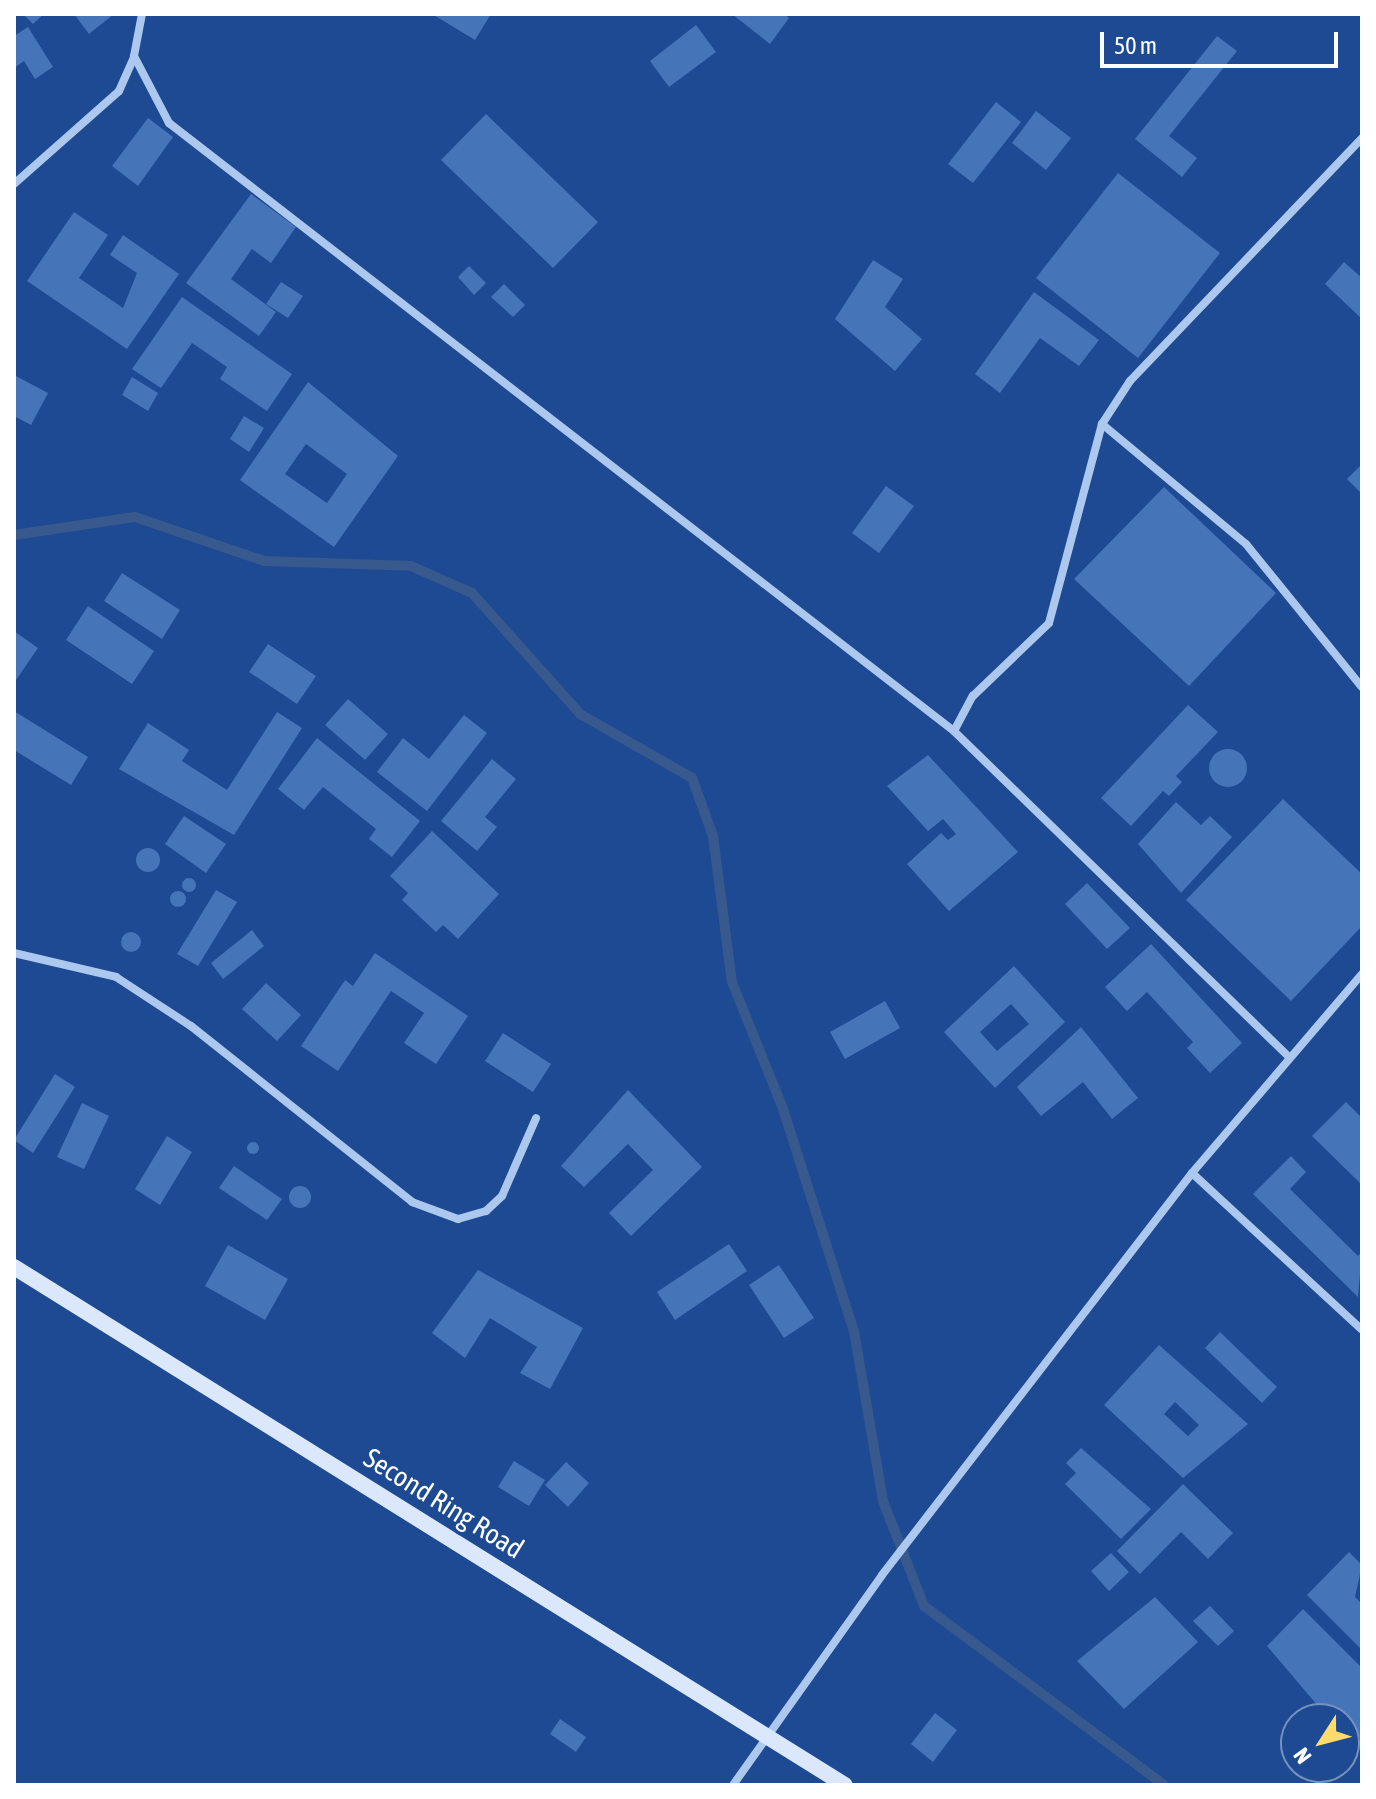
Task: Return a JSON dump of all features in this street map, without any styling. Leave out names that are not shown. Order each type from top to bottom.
[{"type":"main road","name":"Second Ring Road","points":[[14,1267],[845,1785]]},
{"type":"street","points":[[14,184],[119,91],[134,56],[142,14]]},
{"type":"street","points":[[134,56],[169,123],[954,731],[1289,1057]]},
{"type":"street","points":[[954,731],[973,696],[1049,623],[1102,424],[1130,381],[1362,138]]},
{"type":"street","points":[[1102,424],[1246,544],[1362,687]]},
{"type":"street","points":[[14,953],[116,977],[191,1026],[412,1202],[458,1219],[486,1211],[502,1196],[536,1118]]},
{"type":"street","points":[[733,1785],[772,1738],[882,1575],[1192,1173],[1362,974]]},
{"type":"street","points":[[1192,1173],[1362,1330]]},
{"type":"building","points":[[23,14],[44,14],[33,24]]},
{"type":"building","points":[[74,14],[114,14],[89,34]]},
{"type":"building","points":[[432,14],[491,14],[475,40]]},
{"type":"building","points":[[732,14],[784,14],[789,18],[770,44]]},
{"type":"building","points":[[696,25],[716,52],[669,87],[650,61]]},
{"type":"building","points":[[28,27],[53,67],[35,79],[24,61],[14,68],[14,36]]},
{"type":"building","points":[[1217,36],[1237,51],[1169,136],[1197,158],[1182,177],[1135,139]]},
{"type":"building","points":[[996,102],[1021,122],[973,183],[948,164]]},
{"type":"building","points":[[1036,111],[1071,138],[1046,170],[1012,143]]},
{"type":"building","points":[[486,114],[598,222],[553,268],[441,160]]},
{"type":"building","points":[[148,118],[173,137],[138,186],[112,166]]},
{"type":"building","points":[[1118,173],[1220,253],[1138,358],[1036,278]]},
{"type":"building","points":[[251,194],[296,227],[271,263],[252,249],[231,279],[276,312],[259,336],[186,283]]},
{"type":"building","points":[[74,212],[108,235],[79,278],[123,308],[137,273],[110,255],[123,235],[179,274],[127,349],[27,281]]},
{"type":"building","points":[[873,260],[903,279],[885,307],[922,339],[895,371],[835,319]]},
{"type":"building","points":[[1344,262],[1362,278],[1362,319],[1325,284]]},
{"type":"building","points":[[469,266],[486,283],[474,295],[458,277]]},
{"type":"building","points":[[281,282],[303,296],[288,318],[266,304]]},
{"type":"building","points":[[504,284],[525,305],[513,317],[491,297]]},
{"type":"building","points":[[1034,292],[1099,340],[1079,366],[1040,338],[1000,393],[975,374]]},
{"type":"building","points":[[182,297],[292,374],[267,411],[220,379],[227,367],[192,343],[161,388],[132,369]]},
{"type":"building","points":[[14,375],[48,393],[31,425],[14,416]]},
{"type":"building","points":[[132,377],[158,393],[148,411],[122,395]]},
{"type":"building","points":[[308,382],[398,456],[334,547],[240,480]],"holes":[[[306,444],[347,474],[327,503],[285,474]]]},
{"type":"building","points":[[244,416],[264,428],[249,452],[230,439]]},
{"type":"building","points":[[1362,464],[1362,494],[1347,479]]},
{"type":"building","points":[[886,486],[914,506],[879,553],[852,533]]},
{"type":"building","points":[[1164,487],[1276,593],[1189,686],[1074,579]]},
{"type":"building","points":[[122,573],[180,610],[162,639],[104,601]]},
{"type":"building","points":[[88,606],[154,651],[132,684],[66,640]]},
{"type":"building","points":[[14,631],[38,648],[14,683]]},
{"type":"building","points":[[268,644],[316,676],[297,704],[249,672]]},
{"type":"building","points":[[348,699],[388,734],[365,760],[325,725]]},
{"type":"building","points":[[1188,705],[1218,732],[1176,776],[1182,782],[1169,796],[1163,791],[1131,826],[1101,798]]},
{"type":"building","points":[[14,711],[88,757],[71,785],[14,750]]},
{"type":"building","points":[[277,712],[302,728],[234,835],[119,769],[148,723],[189,750],[182,761],[227,790]]},
{"type":"building","points":[[464,715],[487,733],[427,811],[377,772],[403,738],[429,759]]},
{"type":"building","points":[[317,738],[420,821],[392,857],[369,839],[376,829],[323,787],[304,810],[278,789]]},
{"type":"building","points":[[1228,749],[1241,755],[1247,768],[1241,781],[1228,787],[1215,781],[1209,768],[1215,755]]},
{"type":"building","points":[[928,755],[1018,852],[949,911],[907,864],[941,833],[948,840],[956,834],[943,819],[928,831],[887,786]]},
{"type":"building","points":[[492,759],[516,779],[485,817],[497,827],[477,851],[441,821]]},
{"type":"building","points":[[1283,799],[1362,874],[1362,926],[1291,1001],[1186,900]]},
{"type":"building","points":[[1176,802],[1201,825],[1210,816],[1232,837],[1181,893],[1138,844]]},
{"type":"building","points":[[184,816],[226,844],[206,873],[165,844]]},
{"type":"building","points":[[432,831],[499,894],[458,939],[443,925],[436,932],[402,900],[408,893],[390,876]]},
{"type":"building","points":[[148,848],[159,855],[160,860],[153,871],[148,872],[137,865],[136,860],[143,849]]},
{"type":"building","points":[[189,878],[196,885],[189,892],[182,885]]},
{"type":"building","points":[[1087,883],[1130,928],[1107,949],[1065,904]]},
{"type":"building","points":[[216,890],[237,902],[198,966],[177,954]]},
{"type":"building","points":[[178,891],[186,899],[178,907],[170,899]]},
{"type":"building","points":[[252,930],[264,946],[223,979],[211,963]]},
{"type":"building","points":[[127,932],[135,932],[141,942],[135,952],[127,952],[121,946],[121,938]]},
{"type":"building","points":[[1151,944],[1242,1043],[1210,1073],[1187,1048],[1193,1042],[1147,992],[1127,1011],[1105,987]]},
{"type":"building","points":[[375,953],[468,1016],[436,1064],[404,1043],[424,1013],[391,991],[338,1071],[301,1046],[345,980],[353,986]]},
{"type":"building","points":[[1014,966],[1065,1022],[995,1088],[944,1032]],"holes":[[[1011,1004],[1029,1024],[997,1051],[980,1032]]]},
{"type":"building","points":[[266,983],[301,1015],[277,1041],[242,1009]]},
{"type":"building","points":[[885,1001],[900,1028],[845,1059],[830,1032]]},
{"type":"building","points":[[1081,1027],[1138,1098],[1112,1119],[1083,1082],[1041,1116],[1017,1087]]},
{"type":"building","points":[[503,1033],[551,1064],[533,1092],[485,1061]]},
{"type":"building","points":[[55,1074],[75,1087],[33,1153],[14,1140]]},
{"type":"building","points":[[628,1090],[702,1167],[631,1236],[609,1213],[653,1170],[628,1144],[584,1187],[561,1166]]},
{"type":"building","points":[[1346,1102],[1362,1118],[1362,1185],[1312,1136]]},
{"type":"building","points":[[82,1103],[109,1116],[84,1169],[57,1157]]},
{"type":"building","points":[[167,1136],[192,1152],[160,1205],[135,1189]]},
{"type":"building","points":[[248,1143],[258,1143],[258,1153],[248,1153]]},
{"type":"building","points":[[1291,1156],[1306,1172],[1290,1189],[1358,1256],[1362,1251],[1358,1297],[1253,1194]]},
{"type":"building","points":[[234,1166],[282,1199],[267,1220],[219,1188]]},
{"type":"building","points":[[300,1186],[308,1189],[311,1197],[308,1205],[300,1208],[292,1205],[289,1197],[292,1189]]},
{"type":"building","points":[[729,1244],[747,1271],[675,1320],[657,1292]]},
{"type":"building","points":[[228,1245],[288,1279],[265,1320],[205,1286]]},
{"type":"building","points":[[779,1265],[814,1318],[784,1338],[749,1285]]},
{"type":"building","points":[[478,1270],[583,1328],[550,1389],[520,1373],[537,1347],[490,1318],[465,1358],[432,1333]]},
{"type":"building","points":[[1220,1332],[1277,1387],[1262,1403],[1205,1348]]},
{"type":"building","points":[[1159,1345],[1248,1424],[1183,1478],[1104,1405]],"holes":[[[1175,1402],[1199,1425],[1188,1436],[1164,1414]]]},
{"type":"building","points":[[1081,1448],[1151,1509],[1121,1539],[1065,1484],[1076,1473],[1066,1463]]},
{"type":"building","points":[[514,1461],[545,1480],[529,1506],[498,1487]]},
{"type":"building","points":[[566,1462],[589,1483],[568,1507],[545,1485]]},
{"type":"building","points":[[1183,1484],[1233,1533],[1208,1559],[1181,1532],[1140,1574],[1117,1551]]},
{"type":"building","points":[[1349,1552],[1362,1565],[1355,1597],[1362,1604],[1362,1650],[1307,1595]]},
{"type":"building","points":[[1111,1553],[1129,1572],[1109,1591],[1091,1571]]},
{"type":"building","points":[[1155,1597],[1198,1642],[1124,1709],[1077,1661]]},
{"type":"building","points":[[1210,1606],[1234,1631],[1218,1646],[1193,1621]]},
{"type":"building","points":[[1303,1609],[1362,1668],[1360,1738],[1360,1703],[1315,1703],[1267,1646]]},
{"type":"building","points":[[935,1713],[957,1730],[933,1762],[911,1744]]},
{"type":"building","points":[[560,1719],[586,1737],[576,1752],[550,1734]]},
{"type":"waterway","points":[[14,535],[135,517],[264,561],[411,566],[472,593],[580,714],[692,778],[713,836],[732,982],[783,1109],[854,1331],[883,1501],[924,1606],[1164,1785]]}]
